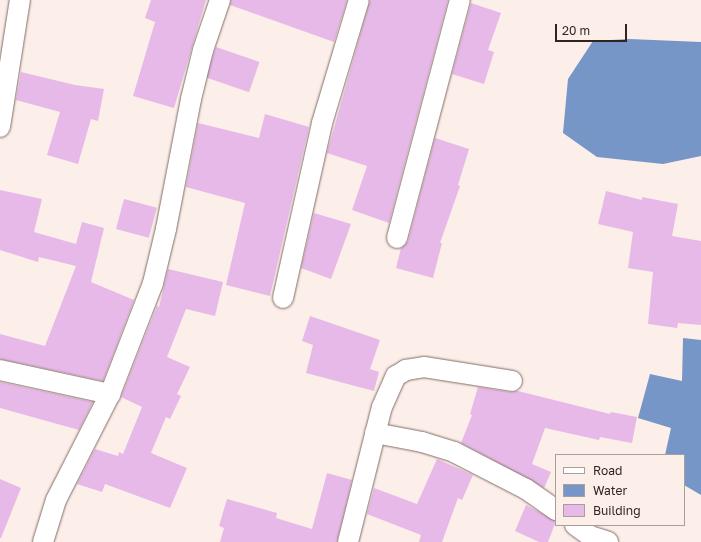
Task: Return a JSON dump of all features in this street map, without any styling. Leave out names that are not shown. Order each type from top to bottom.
[{"type":"street","points":[[0,127],[7,35],[20,0]]},
{"type":"street","points":[[43,542],[56,500],[110,394],[153,283],[166,229],[190,99],[203,50],[220,0]]},
{"type":"street","points":[[282,298],[322,123],[359,0]]},
{"type":"street","points":[[397,238],[460,0]]},
{"type":"street","points":[[348,542],[375,433],[389,387],[396,376],[406,370],[424,368],[512,381]]},
{"type":"street","points":[[0,370],[110,394]]},
{"type":"street","points":[[375,433],[422,442],[454,452],[526,490],[555,509]]},
{"type":"street","points":[[575,526],[590,536],[608,542]]},
{"type":"water","points":[[629,39],[701,42],[701,156],[663,164],[597,157],[563,133],[568,79],[593,41]]},
{"type":"water","points":[[683,338],[701,340],[701,495],[685,486],[685,454],[665,454],[671,428],[638,418],[650,374],[682,381]]},
{"type":"building","points":[[151,0],[206,0],[174,108],[133,96],[155,22],[145,18]]},
{"type":"building","points":[[231,0],[347,0],[334,42],[230,5]]},
{"type":"building","points":[[370,0],[448,0],[389,223],[352,210],[367,166],[327,153]]},
{"type":"building","points":[[471,3],[501,13],[488,50],[494,52],[484,84],[452,74]]},
{"type":"building","points":[[216,47],[259,62],[249,92],[206,77]]},
{"type":"building","points":[[21,72],[75,85],[104,89],[98,121],[91,119],[78,164],[47,155],[60,112],[16,100]]},
{"type":"building","points":[[265,114],[309,127],[270,296],[226,285],[245,203],[186,187],[198,123],[259,138]]},
{"type":"building","points":[[435,138],[469,149],[458,185],[460,186],[440,243],[442,243],[433,278],[396,268],[401,248],[408,241]]},
{"type":"building","points":[[0,190],[42,199],[34,232],[76,244],[82,222],[104,228],[91,282],[134,300],[103,381],[0,359],[0,334],[45,346],[76,266],[39,257],[38,262],[0,250]]},
{"type":"building","points":[[606,191],[642,200],[642,197],[678,204],[672,236],[701,241],[701,325],[678,323],[677,328],[648,324],[653,272],[628,268],[633,232],[598,224]]},
{"type":"building","points":[[124,199],[157,208],[149,238],[116,229]]},
{"type":"building","points":[[314,213],[351,224],[331,279],[301,268]]},
{"type":"building","points":[[168,269],[223,282],[215,316],[186,309],[167,357],[190,367],[177,394],[181,396],[170,419],[166,417],[151,453],[187,468],[170,508],[105,484],[102,492],[77,484],[95,449],[118,456],[119,452],[123,454],[142,407],[121,397],[157,306],[159,307]]},
{"type":"building","points":[[310,316],[380,340],[370,369],[379,372],[374,391],[306,373],[313,345],[302,341]]},
{"type":"building","points":[[0,382],[93,402],[79,430],[0,408]]},
{"type":"building","points":[[478,387],[510,392],[518,391],[610,414],[611,412],[637,417],[632,443],[600,437],[599,440],[545,428],[532,464],[551,472],[544,488],[461,443],[472,415],[470,414]]},
{"type":"building","points":[[437,459],[473,475],[462,500],[458,498],[442,542],[419,542],[421,535],[367,514],[374,488],[417,504]]},
{"type":"building","points":[[327,473],[352,480],[337,542],[220,542],[224,528],[219,526],[227,499],[277,513],[276,518],[312,529]]},
{"type":"building","points":[[0,479],[21,488],[1,538],[0,538]]},
{"type":"building","points":[[526,505],[555,520],[548,542],[539,542],[515,531]]}]
